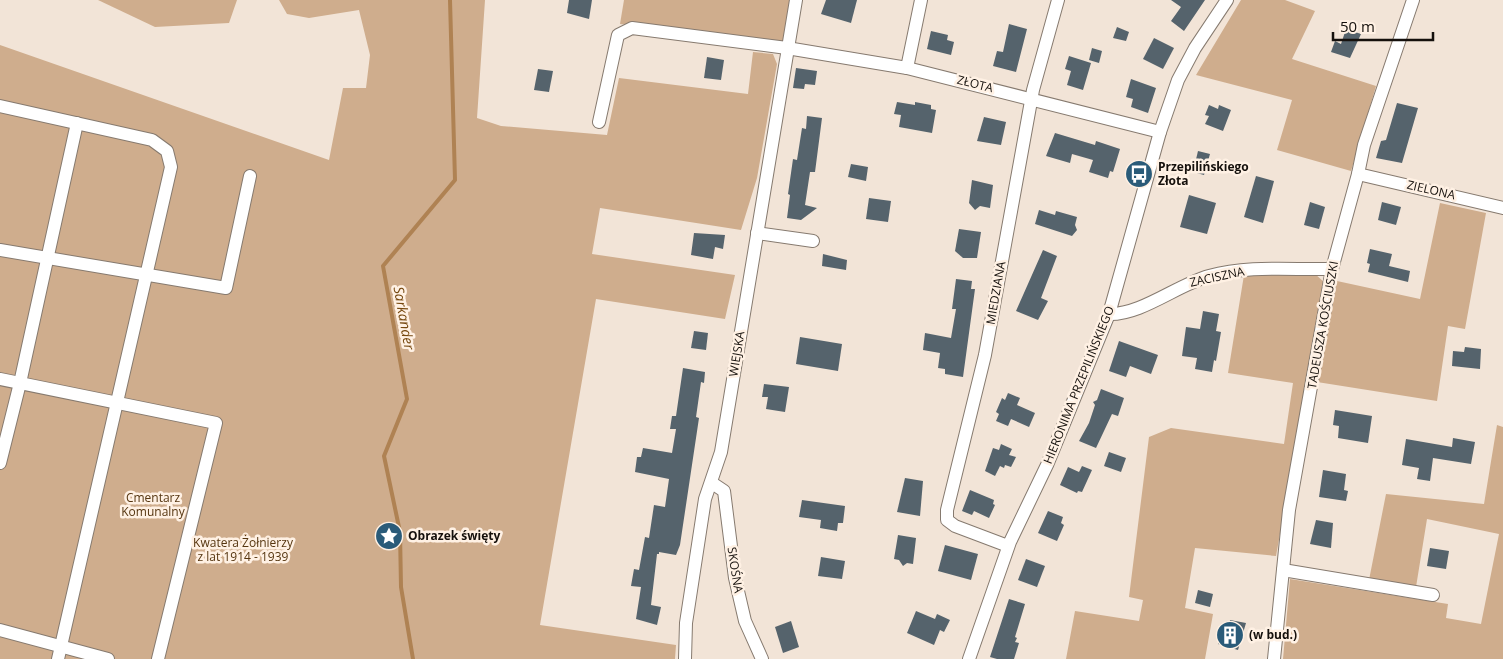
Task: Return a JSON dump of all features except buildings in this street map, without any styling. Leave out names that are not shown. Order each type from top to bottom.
[{"type":"street","name":"WIEJSKA","points":[[685,659],[688,613],[705,499],[721,452],[796,0]]},
{"type":"street","points":[[907,68],[921,0]]},
{"type":"street","name":"MIEDZIANA","points":[[1008,546],[955,526],[947,520],[946,510],[985,355],[1032,98],[1058,0]]},
{"type":"street","name":"HIERONIMA PRZEPILIŃSKIEGO","points":[[969,659],[1008,546],[1024,507],[1046,465],[1109,314],[1160,132],[1186,64],[1227,0]]},
{"type":"street","name":"TADEUSZA KOŚCIUSZKI","points":[[1274,659],[1289,510],[1332,270],[1364,145],[1413,0]]},
{"type":"street","points":[[599,122],[618,35],[632,28],[787,48]]},
{"type":"street","name":"ZŁOTA","points":[[787,48],[907,68],[1032,98],[1160,132]]},
{"type":"street","points":[[0,106],[152,140],[167,151],[171,167],[58,659]]},
{"type":"street","points":[[0,463],[20,383],[77,123]]},
{"type":"street","name":"ZIELONA","points":[[1358,174],[1503,208]]},
{"type":"street","points":[[0,250],[226,288],[250,176]]},
{"type":"street","points":[[758,233],[813,241]]},
{"type":"street","name":"ZACISZNA","points":[[1109,314],[1130,311],[1186,283],[1212,275],[1256,269],[1332,270]]},
{"type":"street","points":[[0,379],[216,423],[158,659]]},
{"type":"street","name":"SKOŚNA","points":[[712,483],[724,492],[735,578],[745,622],[762,659]]},
{"type":"street","points":[[1282,570],[1433,595]]},
{"type":"street","points":[[0,630],[62,645],[108,659]]},
{"type":"green space","points":[[98,0],[237,0],[229,23],[155,27]]},
{"type":"green space","points":[[279,0],[485,0],[477,118],[501,126],[607,135],[619,78],[748,94],[753,52],[773,54],[777,64],[757,178],[741,230],[600,208],[592,254],[735,275],[725,319],[596,299],[540,625],[676,645],[675,659],[0,659],[0,45],[329,160],[343,88],[366,88],[370,55],[359,10],[309,18],[287,14]]},
{"type":"green space","points":[[624,0],[791,0],[784,42],[620,24]]},
{"type":"green space","points":[[1241,0],[1285,0],[1315,11],[1292,59],[1376,86],[1351,171],[1277,150],[1292,100],[1196,75]]},
{"type":"green space","points":[[1440,203],[1486,213],[1465,329],[1448,326],[1437,401],[1317,382],[1337,281],[1420,299]]},
{"type":"green space","points":[[1314,273],[1325,283],[1276,556],[1195,548],[1185,608],[1213,614],[1205,659],[1066,659],[1075,611],[1139,621],[1143,600],[1129,597],[1149,437],[1171,428],[1284,444],[1293,383],[1228,373],[1244,275]]},
{"type":"green space","points":[[1497,425],[1503,427],[1503,659],[1283,659],[1290,579],[1448,604],[1446,618],[1481,624],[1499,534],[1427,519],[1416,587],[1369,580],[1386,494],[1484,504]]},
{"type":"waterway","name":"Sarkander","points":[[413,659],[401,587],[400,532],[384,456],[407,399],[383,266],[455,180],[450,0]]},
{"type":"place","name":"Przepilińskiego Złota","points":[[1139,174]]},
{"type":"place","name":"Obrazek święty","points":[[389,536]]},
{"type":"place","name":"(w bud.)","points":[[1230,635]]},
{"type":"park label","name":"Cmentarz Komunalny","points":[[153,505]]},
{"type":"park label","name":"Kwatera Żołnierzy z lat 1914 - 1939","points":[[243,550]]}]
